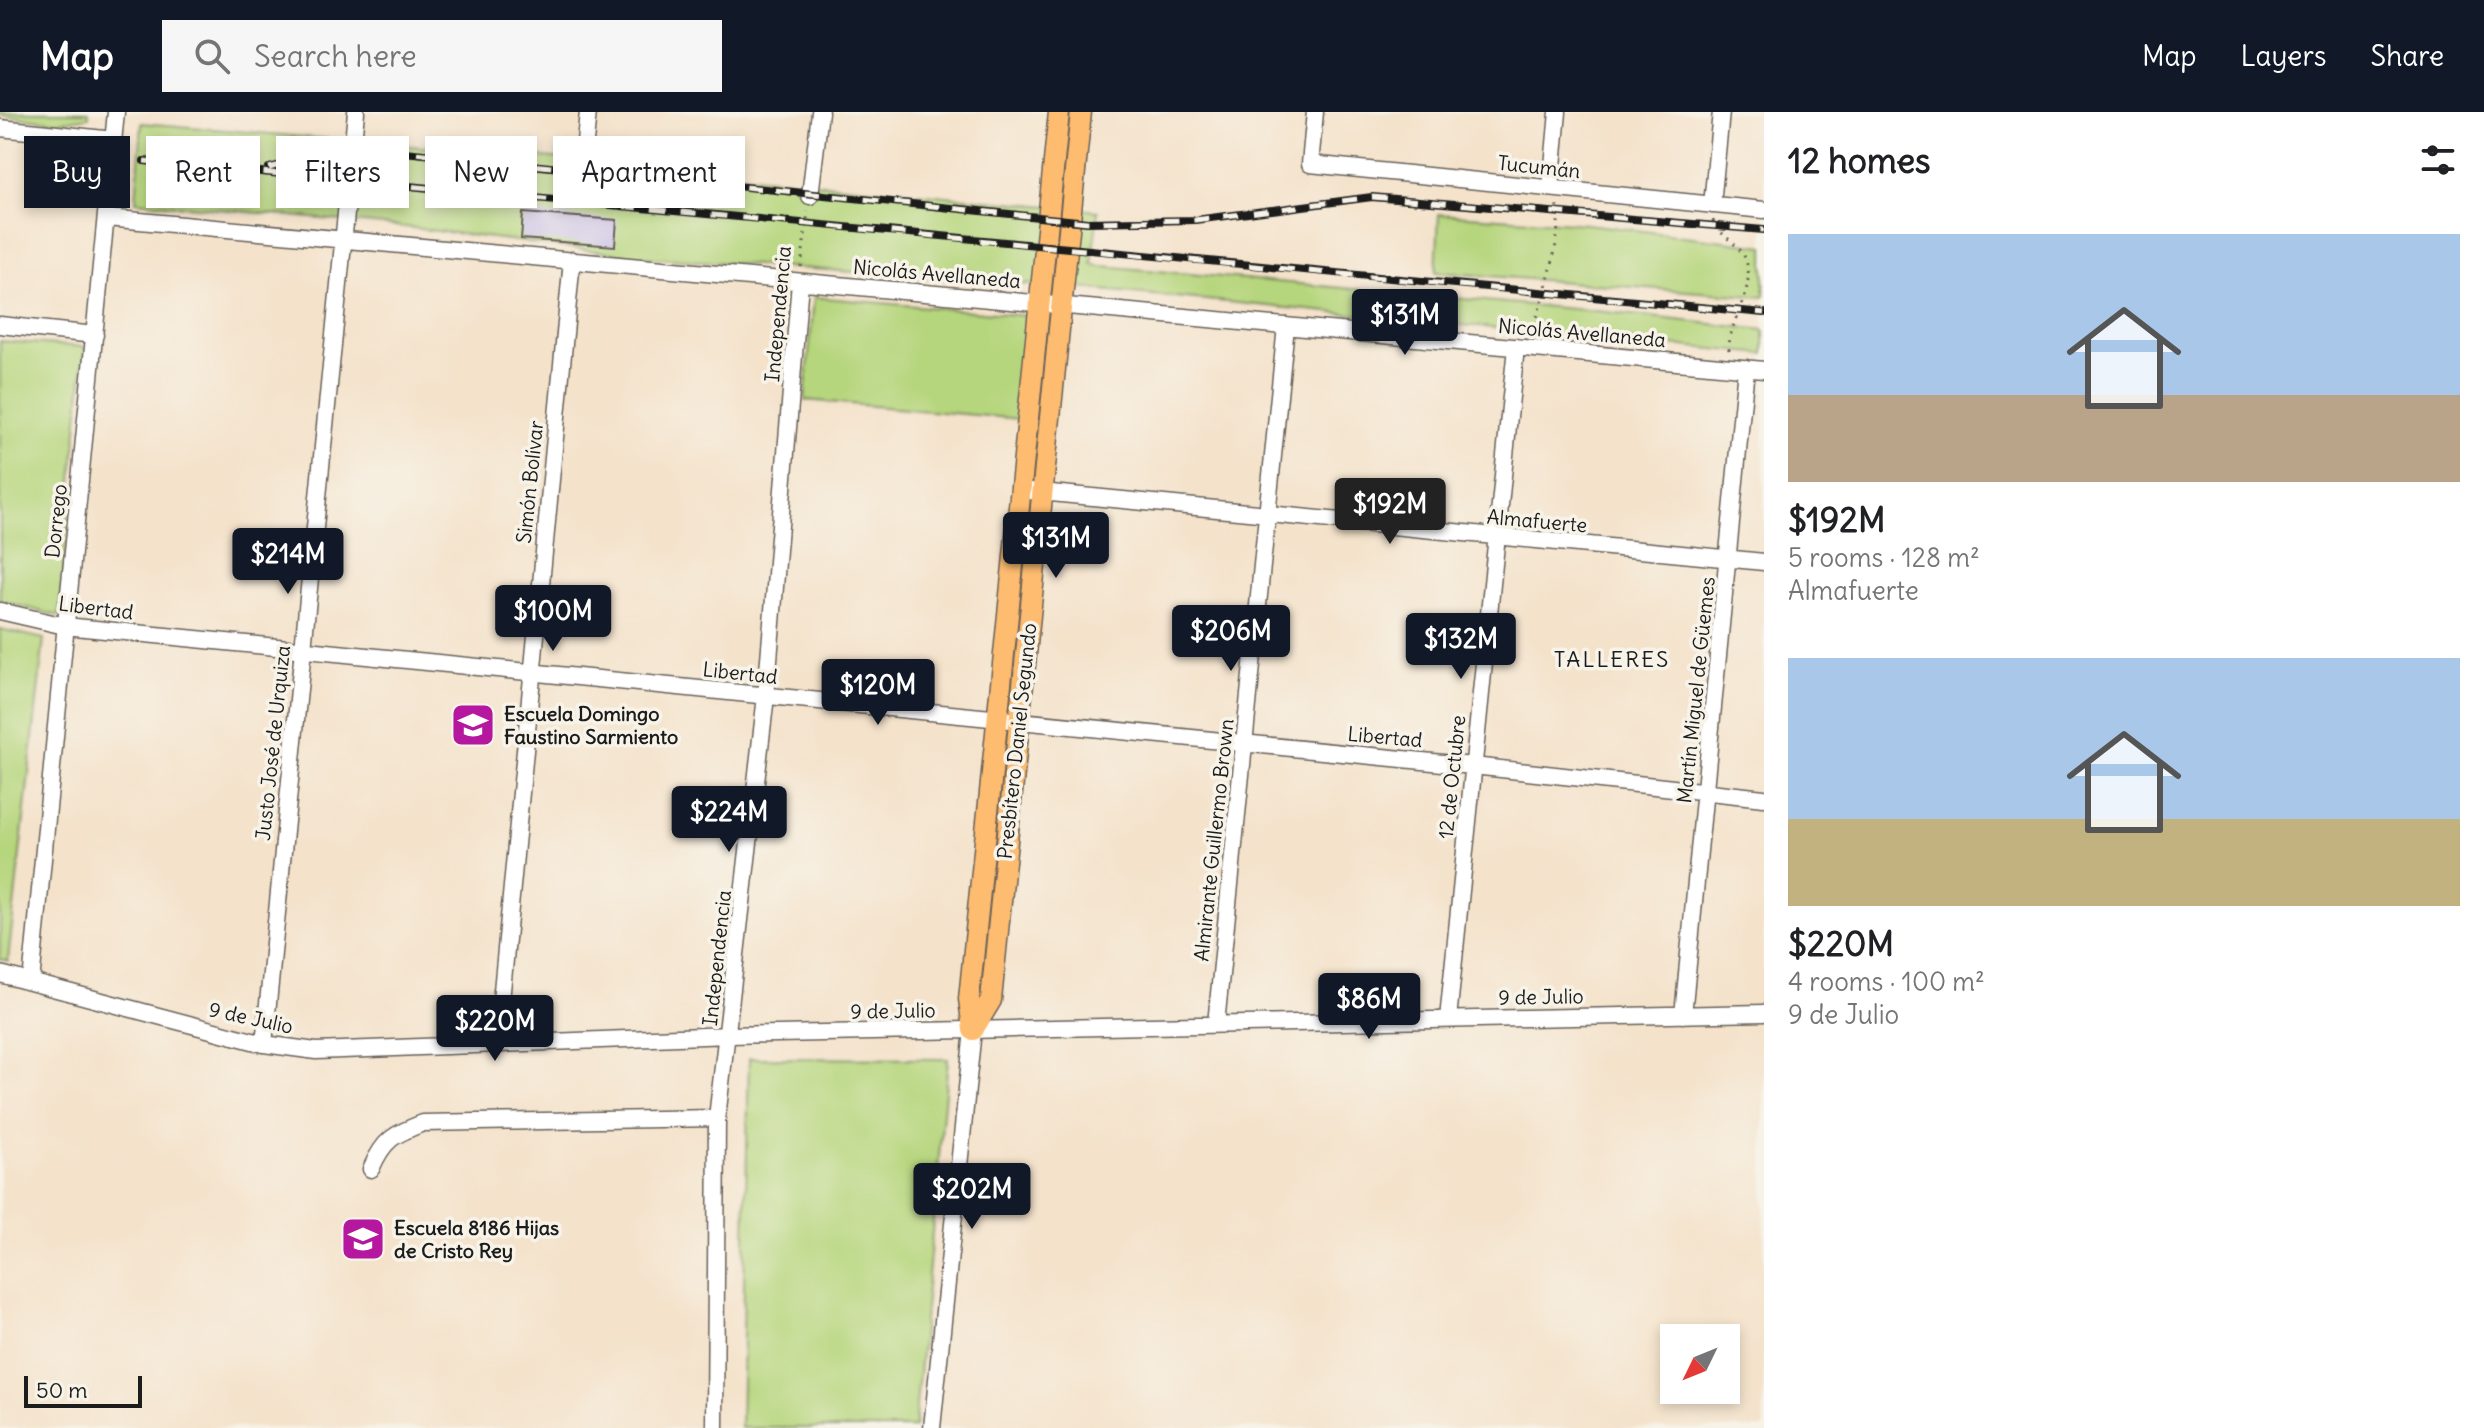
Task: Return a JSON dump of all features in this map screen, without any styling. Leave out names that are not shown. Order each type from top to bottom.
[{"type":"main road","name":"Presbítero Daniel Segundo","points":[[973,1030],[969,999],[1059,112]]},
{"type":"main road","name":"Presbítero Daniel Segundo","points":[[973,1030],[991,1000],[1081,112]]},
{"type":"street","name":"Dorrego","points":[[114,136],[116,112]]},
{"type":"street","name":"Justo José de Urquiza","points":[[264,1044],[356,112]]},
{"type":"street","points":[[586,136],[588,112]]},
{"type":"street","points":[[810,196],[820,112]]},
{"type":"street","name":"Tucumán","points":[[1315,112],[1310,164],[1764,210]]},
{"type":"street","points":[[1551,188],[1558,112]]},
{"type":"street","points":[[1712,205],[1721,112]]},
{"type":"street","points":[[0,128],[76,136]]},
{"type":"street","name":"Dorrego","points":[[31,982],[108,208]]},
{"type":"street","name":"Nicolás Avellaneda","points":[[107,218],[1764,370]]},
{"type":"street","name":"Simón Bolívar","points":[[497,1043],[572,260]]},
{"type":"street","name":"Independencia","points":[[715,1428],[717,1118],[766,696],[800,282]]},
{"type":"street","points":[[0,325],[95,335]]},
{"type":"street","name":"Almirante Guillermo Brown","points":[[1216,1024],[1286,326]]},
{"type":"street","name":"12 de Octubre","points":[[1448,1019],[1495,537],[1522,348]]},
{"type":"street","name":"Martín Miguel de Güemes","points":[[1683,1015],[1729,558],[1738,368]]},
{"type":"street","name":"Almafuerte","points":[[1020,490],[1764,562]]},
{"type":"street","name":"Libertad","points":[[0,611],[65,626],[1473,766],[1764,798]]},
{"type":"street","name":"9 de Julio","points":[[0,974],[264,1044],[316,1051],[729,1035],[1764,1013]]},
{"type":"street","name":"Presbítero Daniel Segundo","points":[[932,1428],[973,1030]]},
{"type":"street","points":[[371,1169],[381,1147],[423,1123],[717,1118]]},
{"type":"path","points":[[1522,348],[1545,293],[1558,223],[1551,188]]},
{"type":"path","name":"Independencia","points":[[800,282],[810,196]]},
{"type":"path","points":[[1712,205],[1714,225],[1745,257],[1747,281],[1743,301],[1728,338],[1738,368]]},
{"type":"green space","points":[[0,112],[89,112],[89,117],[58,122],[0,115]]},
{"type":"green space","points":[[142,123],[295,136],[276,136],[276,208],[409,208],[409,146],[425,147],[425,208],[537,208],[537,157],[553,158],[553,208],[745,208],[745,176],[1098,211],[1092,265],[1606,312],[1764,330],[1764,354],[1091,289],[644,257],[405,227],[208,208],[260,208],[260,136],[146,136],[146,202],[136,201]]},
{"type":"green space","points":[[1439,214],[1587,224],[1764,246],[1764,297],[1436,272]]},
{"type":"green space","points":[[814,297],[1028,316],[1019,419],[805,400]]},
{"type":"green space","points":[[0,341],[85,347],[59,616],[0,601]]},
{"type":"green space","points":[[0,629],[44,639],[8,961],[0,959]]},
{"type":"green space","points":[[749,1058],[948,1059],[914,1428],[741,1428]]},
{"type":"building","points":[[523,213],[617,220],[615,246],[521,239]]},
{"type":"railway","points":[[269,168],[325,153],[404,152],[1087,222],[1195,220],[1372,197],[1764,230]]},
{"type":"railway","points":[[144,161],[1764,313]]},
{"type":"place","name":"Escuela Domingo Faustino Sarmiento","points":[[473,725]]},
{"type":"place","name":"Escuela 8186 Hijas de Cristo Rey","points":[[363,1239]]},
{"type":"district","name":"TALLERES","points":[[1612,659]]}]
